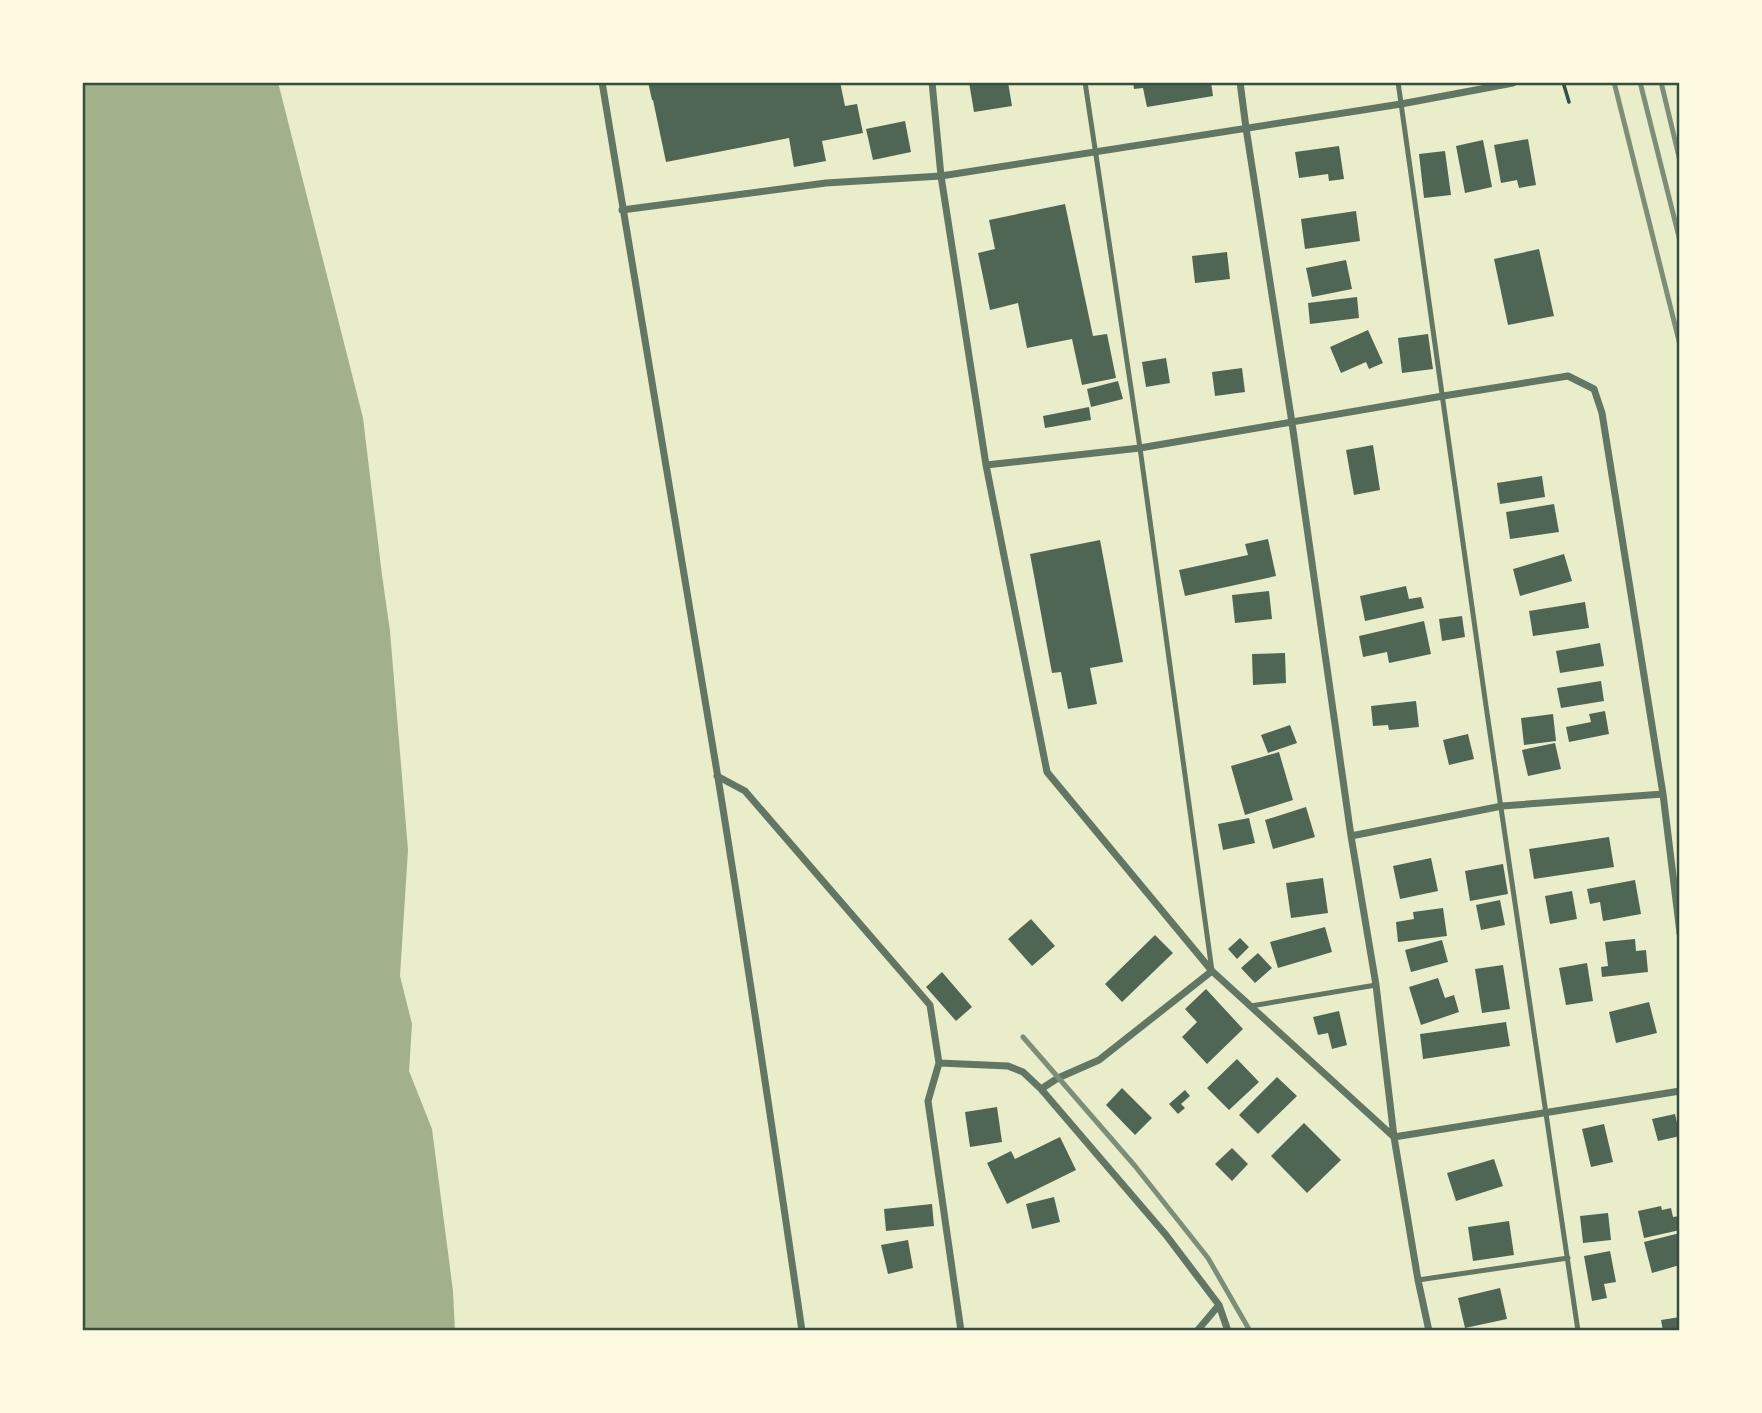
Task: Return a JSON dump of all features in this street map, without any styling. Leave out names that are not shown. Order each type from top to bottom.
[{"type":"street","points":[[603,82],[622,210],[718,776],[802,1331]]},
{"type":"street","points":[[932,82],[941,176],[986,465],[1047,772],[1212,971],[1394,1137]]},
{"type":"street","points":[[1240,82],[1376,985],[1394,1137],[1429,1331]]},
{"type":"street","points":[[622,210],[826,183],[941,176],[1401,104],[1513,83]]},
{"type":"street","points":[[986,465],[1140,448],[1568,376],[1594,389],[1602,412],[1663,794],[1680,933]]},
{"type":"street","points":[[718,776],[745,791],[930,1004],[939,1063],[928,1101],[961,1331]]},
{"type":"street","points":[[1352,836],[1502,806],[1663,794]]},
{"type":"street","points":[[1041,1089],[1058,1078],[1099,1060],[1212,971]]},
{"type":"street","points":[[939,1063],[1008,1066],[1023,1072],[1041,1089],[1166,1235],[1219,1306],[1228,1331]]},
{"type":"street","points":[[1394,1137],[1680,1091]]},
{"type":"street","points":[[1197,1331],[1219,1306]]},
{"type":"lane","points":[[1086,82],[1140,448],[1212,971]]},
{"type":"lane","points":[[1398,82],[1578,1331]]},
{"type":"lane","points":[[1251,1006],[1376,985]]},
{"type":"lane","points":[[1418,1280],[1568,1258]]},
{"type":"path","points":[[1563,82],[1569,102]]},
{"type":"shaded area","points":[[82,82],[278,82],[363,418],[390,631],[408,850],[400,976],[412,1024],[409,1071],[432,1129],[453,1291],[455,1331],[82,1331]]},
{"type":"building","points":[[648,82],[840,82],[845,106],[857,104],[863,133],[822,141],[826,161],[794,167],[789,138],[666,162]]},
{"type":"building","points":[[969,82],[1008,82],[1012,106],[974,112]]},
{"type":"building","points":[[1133,82],[1211,82],[1213,96],[1147,107],[1143,88],[1134,89]]},
{"type":"building","points":[[905,121],[911,152],[873,160],[866,129]]},
{"type":"building","points":[[1528,139],[1536,185],[1519,188],[1517,180],[1501,183],[1494,145]]},
{"type":"building","points":[[1483,140],[1492,187],[1465,193],[1456,146]]},
{"type":"building","points":[[1339,146],[1344,179],[1329,181],[1328,174],[1299,178],[1295,152]]},
{"type":"building","points":[[1445,151],[1451,195],[1424,198],[1419,154]]},
{"type":"building","points":[[1065,204],[1093,336],[1107,334],[1116,378],[1082,385],[1072,339],[1027,348],[1018,303],[990,310],[978,253],[995,249],[989,220]]},
{"type":"building","points":[[1356,211],[1360,241],[1305,249],[1301,219]]},
{"type":"building","points":[[1539,249],[1554,316],[1508,325],[1494,259]]},
{"type":"building","points":[[1227,252],[1230,279],[1195,283],[1192,256]]},
{"type":"building","points":[[1346,260],[1352,289],[1312,297],[1306,268]]},
{"type":"building","points":[[1357,297],[1359,318],[1310,324],[1308,303]]},
{"type":"building","points":[[1368,330],[1383,363],[1369,369],[1366,362],[1341,373],[1330,347]]},
{"type":"building","points":[[1428,334],[1433,369],[1402,373],[1398,338]]},
{"type":"building","points":[[1166,358],[1170,383],[1146,387],[1142,362]]},
{"type":"building","points":[[1242,368],[1245,392],[1215,396],[1212,372]]},
{"type":"building","points":[[1118,381],[1123,399],[1091,407],[1087,389]]},
{"type":"building","points":[[1089,407],[1091,420],[1045,428],[1043,416]]},
{"type":"building","points":[[1373,445],[1380,490],[1354,495],[1346,450]]},
{"type":"building","points":[[1542,476],[1545,497],[1500,504],[1497,483]]},
{"type":"building","points":[[1554,504],[1559,532],[1510,539],[1506,512]]},
{"type":"building","points":[[1268,539],[1276,576],[1185,596],[1179,570],[1248,555],[1245,544]]},
{"type":"building","points":[[1100,540],[1123,662],[1090,668],[1097,704],[1068,709],[1061,672],[1052,673],[1030,554]]},
{"type":"building","points":[[1564,554],[1572,581],[1520,596],[1513,569]]},
{"type":"building","points":[[1406,586],[1409,599],[1421,597],[1424,608],[1365,621],[1360,596]]},
{"type":"building","points":[[1269,591],[1272,619],[1235,623],[1232,595]]},
{"type":"building","points":[[1585,602],[1589,628],[1533,636],[1529,611]]},
{"type":"building","points":[[1462,616],[1465,637],[1442,641],[1439,619]]},
{"type":"building","points":[[1424,621],[1431,654],[1389,663],[1387,652],[1363,657],[1359,636]]},
{"type":"building","points":[[1600,643],[1604,666],[1560,673],[1556,651]]},
{"type":"building","points":[[1285,653],[1286,683],[1253,685],[1252,654]]},
{"type":"building","points":[[1601,681],[1604,701],[1561,708],[1557,688]]},
{"type":"building","points":[[1416,701],[1419,727],[1389,730],[1388,725],[1373,726],[1371,706]]},
{"type":"building","points":[[1605,711],[1609,734],[1569,742],[1566,727],[1591,722],[1589,714]]},
{"type":"building","points":[[1553,714],[1556,741],[1524,745],[1521,718]]},
{"type":"building","points":[[1290,725],[1297,743],[1268,753],[1261,735]]},
{"type":"building","points":[[1468,734],[1474,759],[1449,765],[1443,740]]},
{"type":"building","points":[[1555,743],[1561,769],[1528,776],[1522,750]]},
{"type":"building","points":[[1279,752],[1293,800],[1245,815],[1231,766]]},
{"type":"building","points":[[1306,807],[1315,837],[1273,849],[1265,820]]},
{"type":"building","points":[[1249,818],[1255,843],[1223,850],[1218,824]]},
{"type":"building","points":[[1609,837],[1614,867],[1534,879],[1529,849]]},
{"type":"building","points":[[1431,858],[1438,891],[1400,899],[1393,866]]},
{"type":"building","points":[[1503,864],[1508,894],[1470,901],[1465,871]]},
{"type":"building","points":[[1323,878],[1328,913],[1291,918],[1286,883]]},
{"type":"building","points":[[1635,880],[1641,914],[1603,921],[1600,902],[1590,904],[1587,889]]},
{"type":"building","points":[[1572,891],[1577,919],[1550,924],[1545,896]]},
{"type":"building","points":[[1500,900],[1505,925],[1481,930],[1476,905]]},
{"type":"building","points":[[1443,908],[1447,936],[1398,942],[1396,922],[1414,919],[1413,912]]},
{"type":"building","points":[[1031,919],[1055,946],[1032,966],[1008,939]]},
{"type":"building","points":[[1325,927],[1332,952],[1278,968],[1270,942]]},
{"type":"building","points":[[1155,935],[1173,953],[1122,1002],[1105,984]]},
{"type":"building","points":[[1240,938],[1249,947],[1237,959],[1228,949]]},
{"type":"building","points":[[1635,939],[1636,951],[1646,950],[1648,972],[1602,977],[1601,967],[1608,966],[1605,942]]},
{"type":"building","points":[[1442,940],[1448,962],[1411,972],[1405,950]]},
{"type":"building","points":[[1258,953],[1272,968],[1255,983],[1241,968]]},
{"type":"building","points":[[1587,963],[1593,1001],[1566,1005],[1559,968]]},
{"type":"building","points":[[1503,965],[1510,1009],[1482,1013],[1475,969]]},
{"type":"building","points":[[942,972],[972,1007],[956,1021],[926,987]]},
{"type":"building","points":[[1438,978],[1445,998],[1454,995],[1459,1012],[1421,1025],[1409,987]]},
{"type":"building","points":[[1206,989],[1243,1029],[1207,1064],[1182,1037],[1197,1022],[1185,1009]]},
{"type":"building","points":[[1649,1002],[1657,1033],[1616,1043],[1609,1012]]},
{"type":"building","points":[[1339,1011],[1347,1045],[1332,1049],[1328,1033],[1318,1035],[1313,1017]]},
{"type":"building","points":[[1506,1022],[1510,1046],[1423,1059],[1420,1034]]},
{"type":"building","points":[[1237,1059],[1259,1082],[1229,1110],[1207,1088]]},
{"type":"building","points":[[1277,1077],[1297,1096],[1258,1134],[1239,1115]]},
{"type":"building","points":[[1122,1088],[1152,1118],[1135,1135],[1106,1105]]},
{"type":"building","points":[[1185,1090],[1190,1096],[1181,1104],[1185,1108],[1178,1114],[1169,1104]]},
{"type":"building","points":[[997,1107],[1002,1142],[970,1147],[965,1112]]},
{"type":"building","points":[[1675,1114],[1680,1136],[1658,1141],[1652,1119]]},
{"type":"building","points":[[1304,1123],[1341,1160],[1307,1193],[1271,1156]]},
{"type":"building","points":[[1604,1124],[1613,1162],[1591,1167],[1582,1129]]},
{"type":"building","points":[[1060,1137],[1076,1170],[1007,1204],[987,1163],[1011,1151],[1015,1159]]},
{"type":"building","points":[[1232,1148],[1248,1164],[1232,1181],[1215,1164]]},
{"type":"building","points":[[1494,1159],[1503,1186],[1456,1201],[1447,1173]]},
{"type":"building","points":[[1054,1197],[1060,1222],[1032,1229],[1026,1204]]},
{"type":"building","points":[[932,1204],[934,1226],[886,1231],[884,1209]]},
{"type":"building","points":[[1661,1206],[1662,1210],[1671,1208],[1673,1217],[1680,1216],[1680,1230],[1644,1238],[1638,1211]]},
{"type":"building","points":[[1608,1213],[1611,1240],[1583,1243],[1580,1216]]},
{"type":"building","points":[[1509,1221],[1514,1255],[1473,1261],[1468,1227]]},
{"type":"building","points":[[1680,1233],[1680,1265],[1652,1273],[1644,1242]]},
{"type":"building","points":[[908,1240],[913,1268],[888,1274],[881,1245]]},
{"type":"building","points":[[1610,1251],[1616,1282],[1604,1284],[1607,1298],[1592,1301],[1584,1256]]},
{"type":"building","points":[[1500,1288],[1507,1319],[1465,1328],[1458,1298]]},
{"type":"building","points":[[1680,1317],[1680,1331],[1663,1331],[1661,1320]]},
{"type":"railway","points":[[1614,82],[1680,345]]},
{"type":"railway","points":[[1640,82],[1680,241]]},
{"type":"railway","points":[[1661,82],[1680,161]]},
{"type":"railway","points":[[1023,1037],[1135,1166],[1208,1258],[1250,1331]]}]
